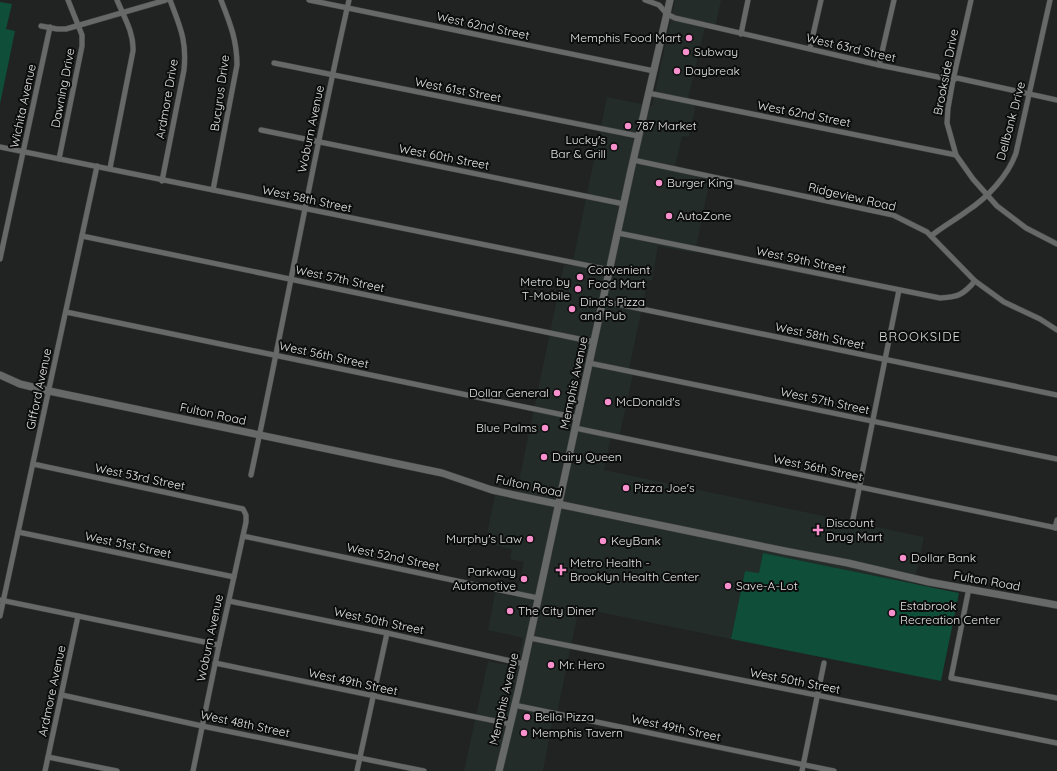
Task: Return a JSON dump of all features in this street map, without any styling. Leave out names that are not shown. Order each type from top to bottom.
[{"type":"main road","name":"Memphis Avenue","points":[[499,771],[530,638],[638,136],[670,0]]},
{"type":"main road","name":"Fulton Road","points":[[0,375],[20,384],[49,391],[442,473],[492,490],[848,563],[929,582],[1057,605]]},
{"type":"street","name":"Dawning Drive","points":[[59,159],[82,46],[82,35],[68,0]]},
{"type":"street","points":[[110,168],[132,60],[133,46],[130,30],[117,0]]},
{"type":"street","points":[[41,26],[66,29],[166,0]]},
{"type":"street","name":"Ardmore Drive","points":[[162,181],[184,70],[185,55],[185,43],[170,0]]},
{"type":"street","name":"Bucyrus Drive","points":[[213,190],[237,65],[237,48],[234,34],[221,0]]},
{"type":"street","name":"West 62nd Street","points":[[309,0],[654,71]]},
{"type":"street","name":"Woburn Avenue","points":[[251,475],[292,279],[318,142],[349,0]]},
{"type":"street","name":"West 63rd Street","points":[[645,0],[659,5],[667,14],[675,18],[879,65],[953,80],[958,78],[1057,100]]},
{"type":"street","points":[[741,34],[748,0]]},
{"type":"street","points":[[810,48],[821,0]]},
{"type":"street","points":[[879,65],[894,0]]},
{"type":"street","name":"Brookside Drive","points":[[971,0],[948,108],[947,123],[956,155],[986,195],[997,206],[1012,219],[1026,228],[1057,244]]},
{"type":"street","name":"Dellbank Drive","points":[[931,236],[968,211],[986,195],[1001,179],[1012,163],[1016,153],[1050,0]]},
{"type":"street","name":"Wichita Avenue","points":[[0,258],[50,28]]},
{"type":"street","name":"West 61st Street","points":[[274,63],[638,136]]},
{"type":"street","name":"West 62nd Street","points":[[648,93],[956,155]]},
{"type":"street","name":"West 60th Street","points":[[261,130],[624,204]]},
{"type":"street","name":"West 58th Street","points":[[0,147],[110,168],[162,181],[610,270]]},
{"type":"street","name":"Ridgeview Road","points":[[633,160],[881,212],[903,220],[927,232],[975,282],[1004,302],[1040,319],[1057,330]]},
{"type":"street","name":"Gifford Avenue","points":[[0,616],[2,600],[49,391],[97,166]]},
{"type":"street","name":"West 59th Street","points":[[618,233],[940,298],[953,298],[967,290],[975,282]]},
{"type":"street","name":"West 57th Street","points":[[82,236],[594,342]]},
{"type":"street","points":[[852,519],[899,290]]},
{"type":"street","name":"West 58th Street","points":[[603,301],[1057,395]]},
{"type":"street","name":"West 56th Street","points":[[66,312],[578,418]]},
{"type":"street","name":"West 57th Street","points":[[590,363],[1057,460]]},
{"type":"street","name":"West 56th Street","points":[[575,428],[1056,528]]},
{"type":"street","name":"West 53rd Street","points":[[33,464],[243,509]]},
{"type":"street","name":"Woburn Avenue","points":[[193,771],[243,536],[246,515],[243,509]]},
{"type":"street","points":[[1056,528],[1057,520]]},
{"type":"street","name":"West 51st Street","points":[[18,532],[234,577]]},
{"type":"street","name":"West 52nd Street","points":[[243,536],[538,598]]},
{"type":"street","points":[[969,588],[951,678],[1057,698]]},
{"type":"street","points":[[2,600],[219,645]]},
{"type":"street","name":"West 50th Street","points":[[229,601],[387,633],[524,664]]},
{"type":"street","name":"Ardmore Avenue","points":[[45,771],[78,616]]},
{"type":"street","points":[[357,771],[387,633]]},
{"type":"street","name":"West 50th Street","points":[[530,638],[1057,743]]},
{"type":"street","name":"West 49th Street","points":[[215,663],[510,724]]},
{"type":"street","points":[[802,771],[824,663]]},
{"type":"street","name":"West 48th Street","points":[[62,695],[202,726],[424,771]]},
{"type":"street","name":"West 49th Street","points":[[514,705],[834,771]]},
{"type":"street","points":[[48,757],[117,771]]},
{"type":"shaded area","points":[[675,0],[721,0],[715,29],[705,27],[687,103],[696,104],[689,137],[682,136],[674,171],[710,179],[695,253],[658,246],[652,280],[648,280],[629,369],[634,370],[619,438],[611,437],[604,470],[924,537],[914,584],[763,553],[759,573],[745,571],[731,639],[579,608],[556,718],[553,718],[543,771],[464,771],[488,661],[516,667],[523,638],[488,630],[495,593],[516,597],[524,562],[510,559],[512,549],[485,543],[495,495],[515,500],[564,265],[572,266],[607,97],[652,106]]},
{"type":"green space","points":[[0,2],[12,4],[6,29],[15,31],[0,104]]},
{"type":"green space","points":[[763,553],[959,593],[941,681],[731,639],[745,571],[759,573]]},
{"type":"place","name":"Memphis Food Mart","points":[[689,38]]},
{"type":"place","name":"Subway","points":[[686,52]]},
{"type":"place","name":"Daybreak","points":[[677,71]]},
{"type":"place","name":"787 Market","points":[[628,126]]},
{"type":"place","name":"Lucky's Bar & Grill","points":[[614,147]]},
{"type":"place","name":"Burger King","points":[[659,183]]},
{"type":"place","name":"AutoZone","points":[[669,216]]},
{"type":"place","name":"Convenient Food Mart","points":[[580,277]]},
{"type":"place","name":"Metro by T-Mobile","points":[[578,289]]},
{"type":"place","name":"Dina's Pizza and Pub","points":[[572,309]]},
{"type":"place","name":"Dollar General","points":[[557,393]]},
{"type":"place","name":"McDonald's","points":[[608,402]]},
{"type":"place","name":"Blue Palms","points":[[545,428]]},
{"type":"place","name":"Dairy Queen","points":[[544,457]]},
{"type":"place","name":"Pizza Joe's","points":[[626,488]]},
{"type":"place","name":"Discount Drug Mart","points":[[818,530]]},
{"type":"place","name":"Murphy's Law","points":[[530,539]]},
{"type":"place","name":"KeyBank","points":[[603,541]]},
{"type":"place","name":"Dollar Bank","points":[[903,558]]},
{"type":"place","name":"Metro Health - Brooklyn Health Center","points":[[561,570]]},
{"type":"place","name":"Parkway Automotive","points":[[524,579]]},
{"type":"place","name":"Save-A-Lot","points":[[728,586]]},
{"type":"place","name":"The City Diner","points":[[510,611]]},
{"type":"place","name":"Estabrook Recreation Center","points":[[892,613]]},
{"type":"place","name":"Mr. Hero","points":[[551,665]]},
{"type":"place","name":"Bella Pizza","points":[[527,717]]},
{"type":"place","name":"Memphis Tavern","points":[[524,733]]},
{"type":"district","name":"BROOKSIDE","points":[[920,336]]}]
